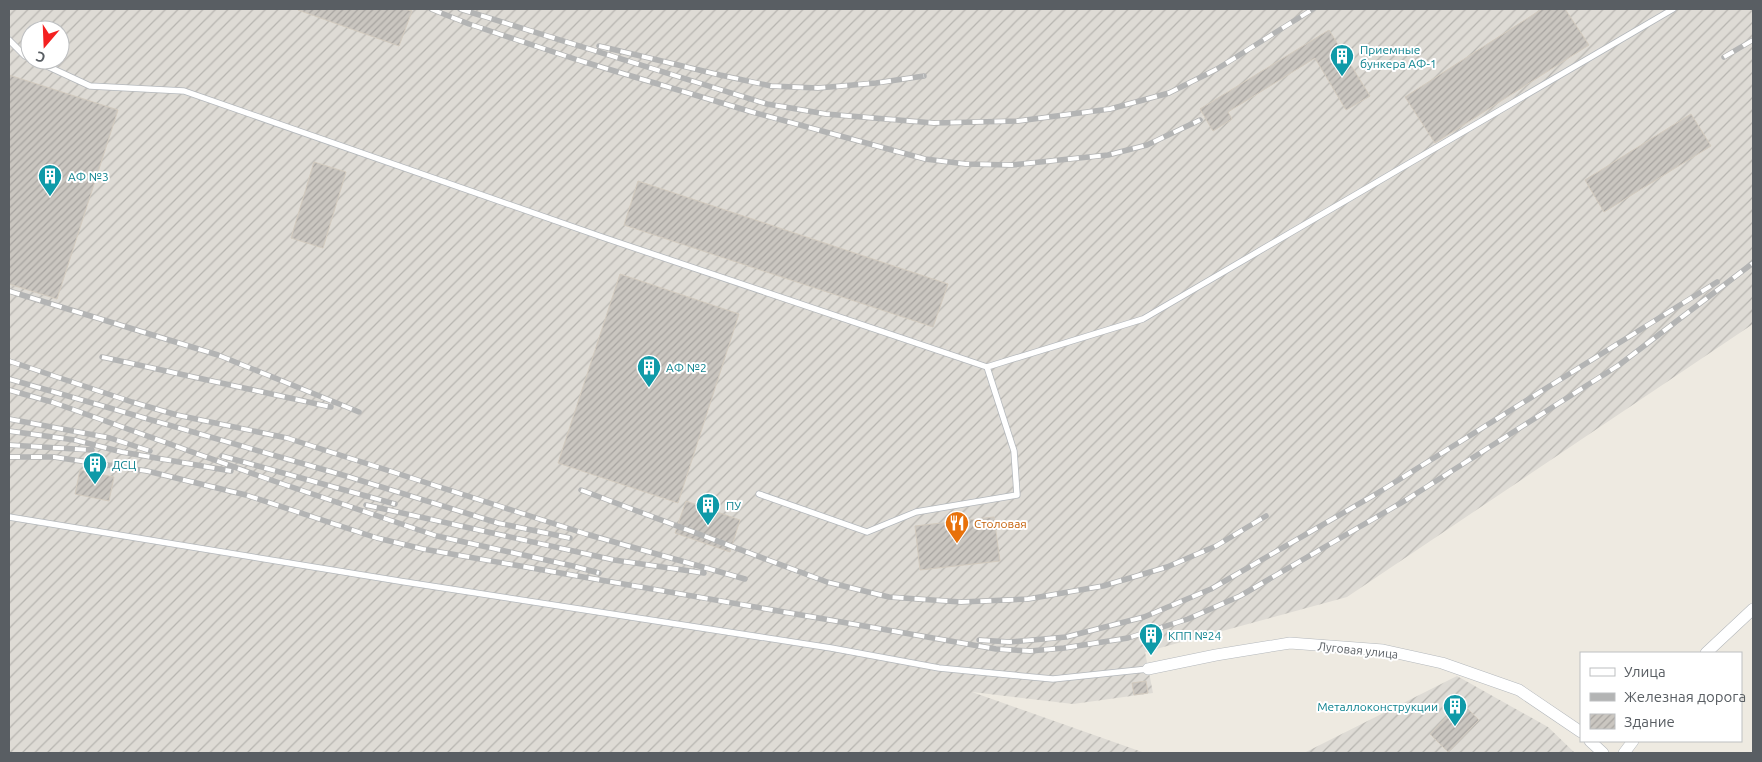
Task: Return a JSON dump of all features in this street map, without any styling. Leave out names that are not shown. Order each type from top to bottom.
[{"type":"street","points":[[1707,652],[1753,609]]},
{"type":"street","name":"Луговая улица","points":[[1148,669],[1216,655],[1290,643],[1383,650],[1442,662],[1519,690],[1580,731]]},
{"type":"street","points":[[1591,742],[1603,753]]},
{"type":"street","points":[[1624,753],[1632,742]]},
{"type":"lane","points":[[56,70],[90,86],[184,91],[574,228],[987,367],[1143,319],[1674,9]]},
{"type":"lane","points":[[9,40],[20,52]]},
{"type":"lane","points":[[759,494],[867,532],[916,512],[1018,495],[1014,451],[987,367]]},
{"type":"lane","points":[[9,518],[831,648],[939,668],[1053,679],[1148,669]]},
{"type":"shaded area","points":[[9,9],[1753,9],[1753,324],[1347,597],[1145,652],[1153,693],[1073,704],[972,692],[1145,753],[9,753]]},
{"type":"shaded area","points":[[1457,676],[1548,727],[1575,753],[1304,753]]},
{"type":"building","points":[[299,9],[405,9],[412,11],[399,46]]},
{"type":"building","points":[[1542,9],[1565,9],[1589,45],[1435,143],[1405,97]]},
{"type":"building","name":"Приемные бункера АФ-1","points":[[1329,30],[1370,96],[1346,110],[1315,58],[1228,112],[1232,119],[1213,131],[1200,109]]},
{"type":"building","name":"АФ №3","points":[[9,75],[118,110],[57,299],[9,284]]},
{"type":"building","points":[[1691,114],[1711,146],[1604,212],[1585,180]]},
{"type":"building","points":[[314,162],[346,172],[323,248],[291,238]]},
{"type":"building","points":[[638,181],[948,284],[933,327],[624,225]]},
{"type":"building","name":"АФ №2","points":[[620,274],[739,314],[678,503],[558,463]]},
{"type":"building","name":"ДСЦ","points":[[80,470],[114,477],[109,501],[75,494]]},
{"type":"building","name":"ПУ","points":[[686,501],[740,520],[730,552],[675,533]]},
{"type":"building","name":"Столовая","points":[[994,517],[1000,561],[920,570],[915,526]]},
{"type":"building","points":[[1146,681],[1148,693],[1134,695],[1132,683]]},
{"type":"building","name":"Металлоконструкции","points":[[1461,702],[1479,720],[1448,752],[1430,734]]},
{"type":"railway","points":[[431,9],[469,24],[581,61],[752,112],[925,159],[966,164],[1012,165],[1108,155],[1147,145],[1200,120]]},
{"type":"railway","points":[[460,9],[767,104],[826,114],[934,123],[1018,121],[1110,109],[1169,93],[1217,69],[1313,9]]},
{"type":"railway","points":[[1724,57],[1753,40]]},
{"type":"railway","points":[[599,46],[771,86],[818,88],[876,83],[924,76]]},
{"type":"railway","points":[[9,457],[54,457],[147,471],[246,495],[377,538],[423,549],[996,649],[1030,651],[1064,648],[1128,638],[1188,619],[1240,596],[1406,500],[1619,365],[1753,263]]},
{"type":"railway","points":[[979,640],[1010,642],[1066,637],[1144,617],[1211,589],[1376,494],[1717,282]]},
{"type":"railway","points":[[9,291],[218,355],[359,412]]},
{"type":"railway","points":[[102,357],[331,407]]},
{"type":"railway","points":[[9,361],[177,415],[287,438],[586,534],[745,579]]},
{"type":"railway","points":[[9,379],[346,476],[498,523],[570,538]]},
{"type":"railway","points":[[9,390],[52,402],[265,478],[437,536],[599,573]]},
{"type":"railway","points":[[9,419],[110,438],[150,451]]},
{"type":"railway","points":[[9,431],[75,440],[122,452],[231,471]]},
{"type":"railway","points":[[9,445],[92,450]]},
{"type":"railway","points":[[222,456],[395,504]]},
{"type":"railway","points":[[581,490],[827,582],[889,597],[961,602],[1028,599],[1103,586],[1167,567],[1216,546],[1266,516]]},
{"type":"railway","points":[[366,505],[614,560],[704,573]]},
{"type":"place","name":"Приемные бункера АФ-1","points":[[1342,77]]},
{"type":"place","name":"АФ №3","points":[[50,197]]},
{"type":"place","name":"АФ №2","points":[[649,388]]},
{"type":"place","name":"ДСЦ","points":[[95,485]]},
{"type":"place","name":"ПУ","points":[[708,526]]},
{"type":"place","name":"Столовая","points":[[957,544]]},
{"type":"place","name":"КПП №24","points":[[1151,656]]},
{"type":"place","name":"Металлоконструкции","points":[[1455,727]]}]
